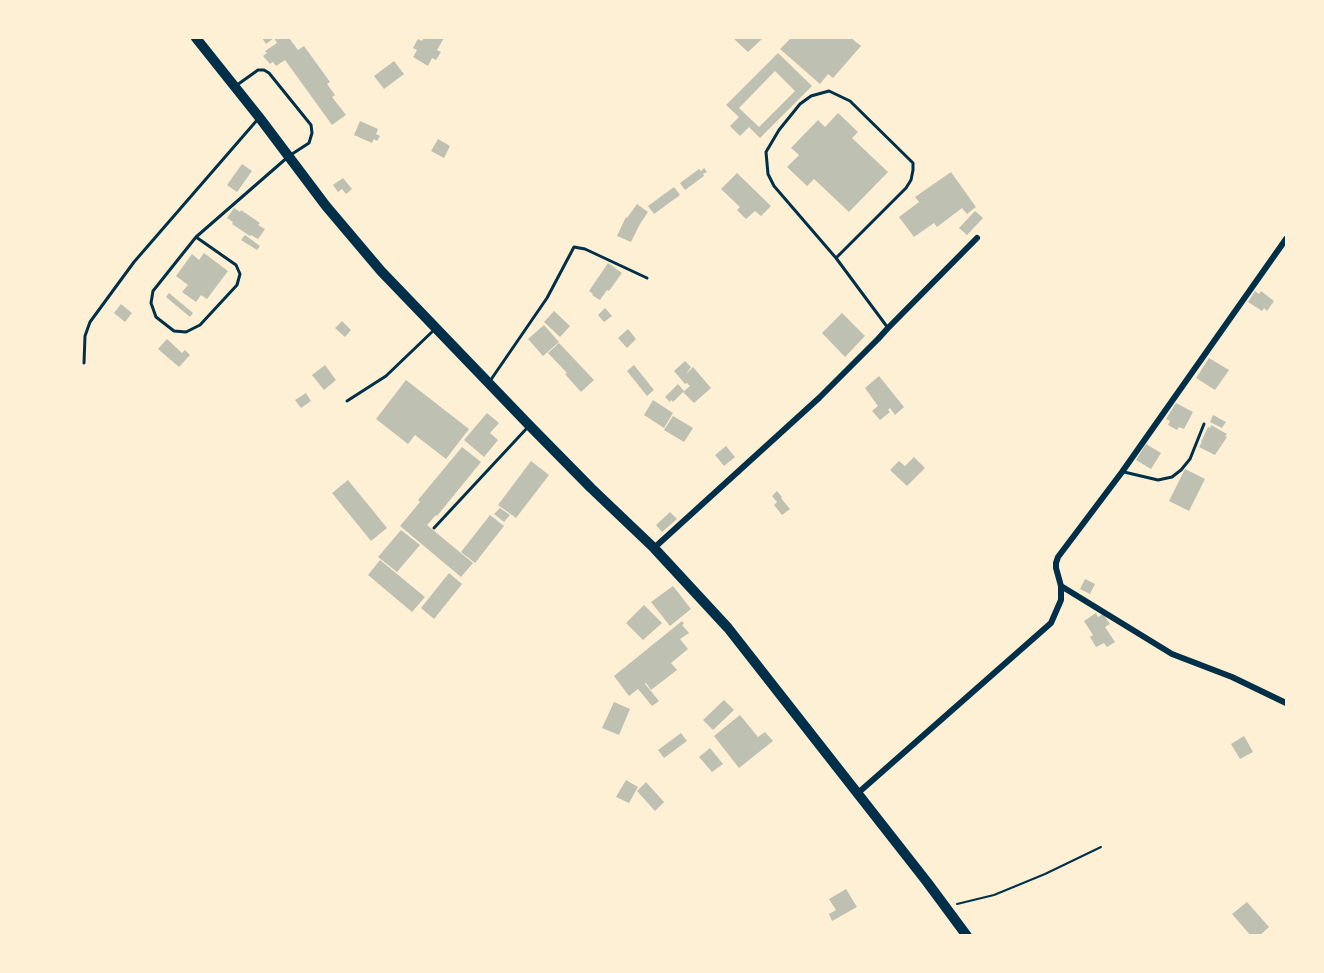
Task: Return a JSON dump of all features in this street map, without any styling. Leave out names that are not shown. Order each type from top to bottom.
[{"type":"highway","points":[[196,38],[260,117],[326,206],[381,271],[591,488],[654,548],[728,628],[967,936]]},
{"type":"street","points":[[654,548],[819,398],[976,238]]},
{"type":"street","points":[[858,793],[1051,623],[1061,600],[1061,586],[1056,568],[1058,557],[1122,472],[1287,239]]},
{"type":"street","points":[[1061,586],[1172,654],[1232,677],[1287,703]]},
{"type":"lane","points":[[196,237],[236,265],[240,274],[237,285],[200,325],[186,332],[174,331],[156,317],[151,303],[153,291],[196,237],[289,156],[309,143],[312,133],[311,125],[269,73],[264,70],[258,70],[235,87]]},
{"type":"lane","points":[[836,258],[906,188],[911,180],[913,163],[850,101],[829,91],[811,96],[800,104],[772,141],[766,152],[768,174],[774,186],[836,258],[888,328]]},
{"type":"lane","points":[[84,363],[85,336],[90,322],[134,262],[260,117]]},
{"type":"lane","points":[[489,383],[547,298],[574,247],[585,249],[647,278]]},
{"type":"lane","points":[[347,401],[386,376],[437,328]]},
{"type":"lane","points":[[1122,472],[1158,480],[1172,477],[1190,459],[1204,424]]},
{"type":"lane","points":[[434,528],[530,425]]},
{"type":"path","points":[[946,907],[994,895],[1101,847]]},
{"type":"building","points":[[262,38],[274,38],[266,44]]},
{"type":"building","points":[[274,38],[289,38],[298,50],[304,46],[330,82],[327,84],[335,95],[332,97],[346,115],[332,125],[285,60],[276,66],[273,62],[270,64],[263,56],[267,53],[265,51],[277,43]]},
{"type":"building","points":[[424,38],[444,38],[437,50],[441,52],[436,60],[432,58],[428,66],[413,57],[417,50],[413,48],[418,39],[422,41]]},
{"type":"building","points":[[733,38],[763,38],[748,52]]},
{"type":"building","points":[[791,38],[851,38],[861,46],[833,78],[828,74],[820,84],[780,49]]},
{"type":"building","points":[[778,53],[812,86],[760,138],[749,127],[740,136],[730,126],[739,117],[726,105]],"holes":[[[775,71],[795,91],[759,127],[739,108]]]},
{"type":"building","points":[[394,61],[404,74],[384,89],[374,76]]},
{"type":"building","points":[[838,113],[858,132],[852,138],[888,172],[849,212],[814,179],[807,186],[787,167],[799,155],[791,148],[818,120],[825,127]]},
{"type":"building","points":[[360,121],[378,129],[376,134],[380,136],[377,141],[374,139],[372,143],[354,135]]},
{"type":"building","points":[[438,139],[450,146],[444,158],[431,151]]},
{"type":"building","points":[[242,164],[252,171],[237,192],[227,185]]},
{"type":"building","points":[[704,168],[707,172],[703,174],[704,176],[685,190],[680,183],[699,169],[701,171]]},
{"type":"building","points":[[951,172],[976,207],[967,214],[962,208],[937,227],[934,223],[914,237],[899,217],[919,202],[915,197]]},
{"type":"building","points":[[737,173],[771,206],[761,216],[755,211],[746,219],[737,210],[740,207],[721,189]]},
{"type":"building","points":[[343,178],[352,189],[346,194],[342,189],[338,192],[333,185]]},
{"type":"building","points":[[674,187],[680,195],[654,214],[648,206]]},
{"type":"building","points":[[637,204],[648,212],[631,242],[617,236],[626,217]]},
{"type":"building","points":[[234,208],[240,212],[241,210],[265,229],[258,239],[232,224],[233,222],[227,218]]},
{"type":"building","points":[[975,211],[983,218],[967,235],[959,228]]},
{"type":"building","points":[[245,235],[260,246],[257,250],[241,240]]},
{"type":"building","points":[[204,253],[228,271],[207,299],[201,295],[196,302],[182,292],[188,285],[176,276],[192,254],[199,260]]},
{"type":"building","points":[[608,263],[622,273],[600,300],[589,291]]},
{"type":"building","points":[[1255,291],[1259,294],[1261,291],[1274,301],[1267,311],[1264,308],[1262,311],[1248,302]]},
{"type":"building","points":[[169,293],[193,313],[190,317],[166,297]]},
{"type":"building","points":[[121,304],[132,313],[125,322],[114,313]]},
{"type":"building","points":[[605,308],[612,316],[604,322],[598,315]]},
{"type":"building","points":[[554,311],[570,326],[560,337],[544,322]]},
{"type":"building","points":[[842,313],[865,336],[845,357],[822,333]]},
{"type":"building","points":[[342,321],[351,330],[345,337],[335,328]]},
{"type":"building","points":[[544,325],[559,342],[543,356],[528,339]]},
{"type":"building","points":[[628,329],[636,339],[627,348],[618,338]]},
{"type":"building","points":[[167,339],[182,353],[185,350],[190,355],[179,367],[158,349]]},
{"type":"building","points":[[559,343],[594,380],[581,392],[548,353]]},
{"type":"building","points":[[1209,358],[1229,370],[1215,390],[1196,378]]},
{"type":"building","points":[[685,361],[691,367],[686,374],[693,367],[711,388],[694,403],[683,392],[690,386],[685,384],[674,371]]},
{"type":"building","points":[[325,365],[336,380],[324,390],[312,375]]},
{"type":"building","points":[[634,365],[654,390],[647,396],[627,371]]},
{"type":"building","points":[[879,376],[904,407],[895,415],[890,408],[888,410],[890,412],[880,420],[872,411],[878,406],[865,388]]},
{"type":"building","points":[[406,380],[469,429],[446,459],[415,435],[408,444],[376,419]]},
{"type":"building","points":[[678,384],[684,391],[673,402],[671,400],[670,402],[665,397]]},
{"type":"building","points":[[306,393],[311,401],[301,408],[295,400]]},
{"type":"building","points":[[653,400],[673,413],[664,428],[644,415]]},
{"type":"building","points":[[1176,403],[1193,412],[1184,429],[1179,427],[1177,430],[1168,425],[1170,421],[1166,419]]},
{"type":"building","points":[[487,413],[499,423],[490,433],[498,440],[484,457],[464,440]]},
{"type":"building","points":[[1213,415],[1226,422],[1222,428],[1210,422]]},
{"type":"building","points":[[673,416],[693,428],[684,442],[664,430]]},
{"type":"building","points":[[1211,425],[1227,434],[1215,455],[1199,447]]},
{"type":"building","points":[[1146,444],[1161,453],[1151,469],[1136,460]]},
{"type":"building","points":[[726,446],[735,457],[724,466],[715,455]]},
{"type":"building","points":[[462,447],[481,462],[427,525],[473,563],[461,577],[400,526],[420,502],[418,500]]},
{"type":"building","points":[[914,457],[925,468],[907,486],[890,470],[899,461],[905,466]]},
{"type":"building","points":[[531,461],[549,475],[516,518],[498,505]]},
{"type":"building","points":[[1185,469],[1205,479],[1189,511],[1169,501]]},
{"type":"building","points":[[348,480],[387,528],[371,541],[332,493]]},
{"type":"building","points":[[777,491],[790,509],[782,515],[774,505],[777,502],[772,496]]},
{"type":"building","points":[[500,508],[510,515],[504,522],[494,514]]},
{"type":"building","points":[[670,512],[677,519],[662,532],[656,525]]},
{"type":"building","points":[[490,515],[504,526],[475,563],[461,552]]},
{"type":"building","points":[[401,530],[420,545],[397,572],[378,557]]},
{"type":"building","points":[[380,560],[425,597],[412,612],[368,575]]},
{"type":"building","points":[[449,573],[462,584],[434,619],[421,608]]},
{"type":"building","points":[[1085,579],[1095,584],[1090,594],[1080,589]]},
{"type":"building","points":[[673,586],[691,609],[670,626],[651,602]]},
{"type":"building","points":[[644,605],[662,623],[643,640],[626,623]]},
{"type":"building","points":[[1096,613],[1098,617],[1103,614],[1110,624],[1105,627],[1115,642],[1107,647],[1104,643],[1096,647],[1090,637],[1093,635],[1084,621]]},
{"type":"building","points":[[682,621],[684,624],[682,625],[689,633],[680,639],[688,649],[671,663],[677,670],[651,690],[645,684],[659,701],[652,706],[638,689],[629,696],[614,676]]},
{"type":"building","points":[[724,700],[734,710],[713,730],[703,720]]},
{"type":"building","points":[[614,702],[630,709],[619,735],[602,728]]},
{"type":"building","points":[[740,715],[758,737],[765,732],[773,741],[739,768],[714,736]]},
{"type":"building","points":[[681,733],[687,741],[664,758],[658,750]]},
{"type":"building","points":[[1244,736],[1253,752],[1240,759],[1231,744]]},
{"type":"building","points":[[710,748],[723,764],[712,772],[699,757]]},
{"type":"building","points":[[626,780],[638,787],[629,803],[616,797]]},
{"type":"building","points":[[646,782],[664,802],[655,811],[637,791]]},
{"type":"building","points":[[846,889],[857,907],[832,921],[829,914],[836,910],[829,899]]},
{"type":"building","points":[[1247,902],[1269,927],[1259,936],[1251,936],[1232,914]]}]
